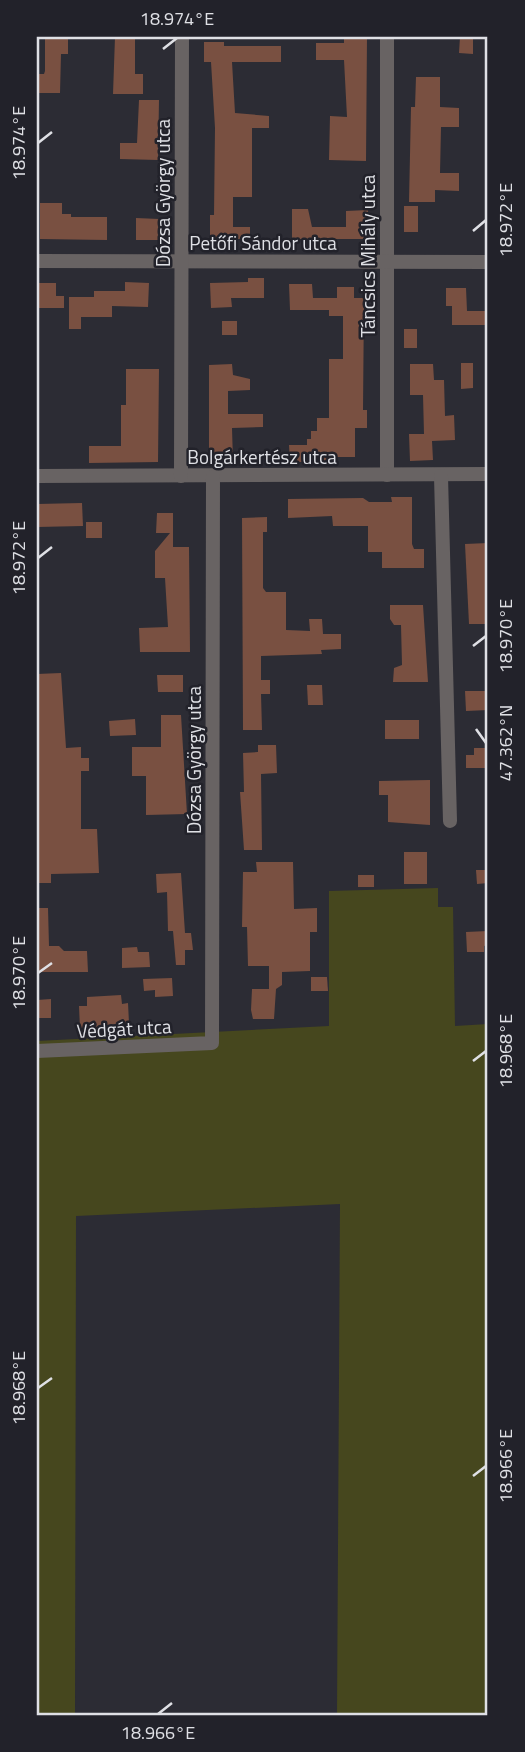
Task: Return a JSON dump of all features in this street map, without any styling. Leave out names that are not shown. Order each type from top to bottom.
[{"type":"street","name":"Dózsa György utca","points":[[181,476],[182,37]]},
{"type":"street","name":"Táncsics Mihály utca","points":[[387,37],[387,475]]},
{"type":"street","name":"Petőfi Sándor utca","points":[[37,261],[488,262]]},
{"type":"street","name":"Bolgárkertész utca","points":[[37,476],[488,474]]},
{"type":"street","points":[[441,475],[450,821]]},
{"type":"street","name":"Dózsa György utca","points":[[212,1043],[213,477]]},
{"type":"street","name":"Védgát utca","points":[[37,1051],[212,1043]]},
{"type":"shaded area","points":[[438,888],[438,907],[453,907],[455,1026],[488,1024],[488,1715],[337,1715],[340,1204],[76,1216],[75,1715],[37,1715],[37,1041],[329,1026],[329,891]]},
{"type":"building","points":[[45,37],[68,37],[68,54],[61,54],[60,93],[37,93],[37,74],[44,74],[45,71]]},
{"type":"building","points":[[115,37],[135,37],[135,74],[143,74],[143,94],[113,94]]},
{"type":"building","points":[[344,37],[367,37],[366,161],[329,160],[330,116],[347,117],[344,60],[316,60],[316,43],[344,43]]},
{"type":"building","points":[[460,37],[473,37],[473,54],[459,53]]},
{"type":"building","points":[[204,42],[224,42],[224,46],[281,46],[281,62],[232,62],[235,113],[269,116],[269,128],[252,128],[252,197],[233,197],[233,227],[250,227],[250,239],[210,239],[210,215],[214,215],[215,128],[211,62],[204,62]]},
{"type":"building","points":[[416,77],[440,77],[440,107],[459,108],[459,127],[441,127],[440,173],[459,173],[459,191],[435,190],[435,202],[409,202],[411,107],[415,107]]},
{"type":"building","points":[[139,100],[159,100],[158,160],[120,159],[120,143],[137,143]]},
{"type":"building","points":[[40,203],[62,203],[62,214],[71,214],[71,217],[107,217],[107,240],[40,239]]},
{"type":"building","points":[[404,206],[418,206],[418,232],[404,232]]},
{"type":"building","points":[[292,209],[308,209],[312,227],[346,227],[346,211],[368,210],[368,239],[292,239]]},
{"type":"building","points":[[136,218],[159,219],[159,240],[136,240]]},
{"type":"building","points":[[248,278],[264,278],[264,298],[231,298],[232,307],[211,308],[210,283],[248,282]]},
{"type":"building","points":[[125,282],[149,283],[148,307],[112,306],[112,317],[81,317],[81,329],[69,329],[69,297],[94,297],[94,291],[125,291]]},
{"type":"building","points":[[38,283],[56,283],[56,296],[64,296],[64,308],[38,308]]},
{"type":"building","points":[[289,284],[312,284],[313,298],[337,298],[337,287],[354,287],[354,298],[364,298],[363,410],[367,410],[367,428],[355,428],[355,457],[327,457],[327,462],[290,462],[289,445],[307,445],[307,439],[311,439],[311,431],[317,431],[317,418],[329,418],[329,359],[343,359],[343,316],[329,316],[329,310],[290,310]]},
{"type":"building","points":[[446,288],[466,288],[467,311],[488,311],[488,325],[452,325],[452,306],[446,306]]},
{"type":"building","points":[[222,321],[237,321],[237,335],[222,335]]},
{"type":"building","points":[[404,329],[417,329],[417,348],[404,348]]},
{"type":"building","points":[[461,363],[473,363],[473,388],[461,389]]},
{"type":"building","points":[[232,364],[233,375],[250,379],[250,390],[228,391],[228,414],[263,414],[263,427],[232,428],[233,461],[209,462],[209,365]]},
{"type":"building","points":[[410,364],[433,364],[434,380],[444,380],[445,416],[454,415],[455,440],[432,441],[433,460],[410,461],[409,434],[424,434],[423,395],[410,395]]},
{"type":"building","points":[[126,369],[159,369],[158,462],[89,463],[89,446],[121,446],[121,405],[126,405]]},
{"type":"building","points":[[391,497],[412,497],[412,544],[414,549],[424,549],[424,568],[382,568],[382,552],[368,552],[368,526],[333,526],[332,516],[288,518],[288,499],[363,498],[369,502],[392,502]]},
{"type":"building","points":[[82,503],[83,526],[37,527],[37,504]]},
{"type":"building","points":[[157,513],[173,513],[173,547],[189,547],[190,652],[140,652],[139,628],[168,627],[165,578],[155,578],[155,551],[170,533],[156,533]]},
{"type":"building","points":[[267,517],[267,532],[263,532],[263,588],[266,592],[286,592],[286,630],[310,631],[309,619],[322,619],[323,634],[341,634],[341,649],[321,650],[322,654],[261,656],[261,680],[270,680],[270,694],[261,694],[262,730],[243,730],[242,518]]},
{"type":"building","points":[[86,522],[102,522],[102,538],[86,538]]},
{"type":"building","points":[[488,543],[488,624],[469,624],[465,544]]},
{"type":"building","points":[[390,605],[423,605],[428,682],[393,682],[394,668],[402,665],[401,625],[394,625],[390,619]]},
{"type":"building","points":[[61,673],[66,748],[81,747],[81,758],[89,758],[89,771],[81,771],[81,829],[97,829],[99,873],[51,874],[51,883],[37,883],[37,674]]},
{"type":"building","points":[[157,675],[183,675],[183,692],[158,692]]},
{"type":"building","points":[[307,685],[322,685],[323,705],[308,705]]},
{"type":"building","points":[[465,691],[488,691],[488,710],[466,711]]},
{"type":"building","points":[[161,715],[181,715],[187,814],[146,815],[146,776],[132,776],[132,747],[161,747]]},
{"type":"building","points":[[135,719],[136,735],[110,736],[109,721]]},
{"type":"building","points":[[385,720],[419,720],[419,739],[385,739]]},
{"type":"building","points":[[258,745],[276,745],[277,773],[261,774],[262,850],[244,850],[240,792],[244,792],[243,753],[258,752]]},
{"type":"building","points":[[474,748],[488,748],[488,768],[466,768],[466,755],[474,755]]},
{"type":"building","points":[[430,780],[430,825],[388,822],[388,795],[379,795],[379,781]]},
{"type":"building","points":[[404,852],[427,852],[427,884],[404,884]]},
{"type":"building","points":[[256,862],[293,862],[294,909],[317,908],[317,932],[310,932],[310,971],[282,972],[282,985],[276,989],[274,1019],[253,1019],[251,1010],[252,989],[269,989],[269,966],[248,966],[247,927],[242,927],[243,872],[257,872]]},
{"type":"building","points":[[476,870],[488,870],[488,883],[477,884]]},
{"type":"building","points":[[181,873],[185,933],[191,933],[193,950],[185,950],[185,965],[176,965],[173,931],[168,931],[167,892],[157,893],[156,874]]},
{"type":"building","points":[[358,875],[374,875],[374,887],[358,887]]},
{"type":"building","points":[[37,908],[48,908],[49,946],[59,946],[64,951],[87,951],[88,972],[37,972]]},
{"type":"building","points":[[488,931],[488,945],[484,946],[484,952],[467,952],[466,932]]},
{"type":"building","points":[[137,947],[138,952],[149,952],[150,967],[122,968],[122,948]]},
{"type":"building","points":[[311,977],[327,977],[328,991],[311,991]]},
{"type":"building","points":[[172,978],[173,996],[155,997],[155,990],[144,991],[143,979]]},
{"type":"building","points":[[121,995],[122,1004],[128,1003],[129,1023],[80,1029],[79,1006],[87,1006],[87,997]]},
{"type":"building","points":[[51,999],[51,1018],[37,1018],[37,1000]]}]
